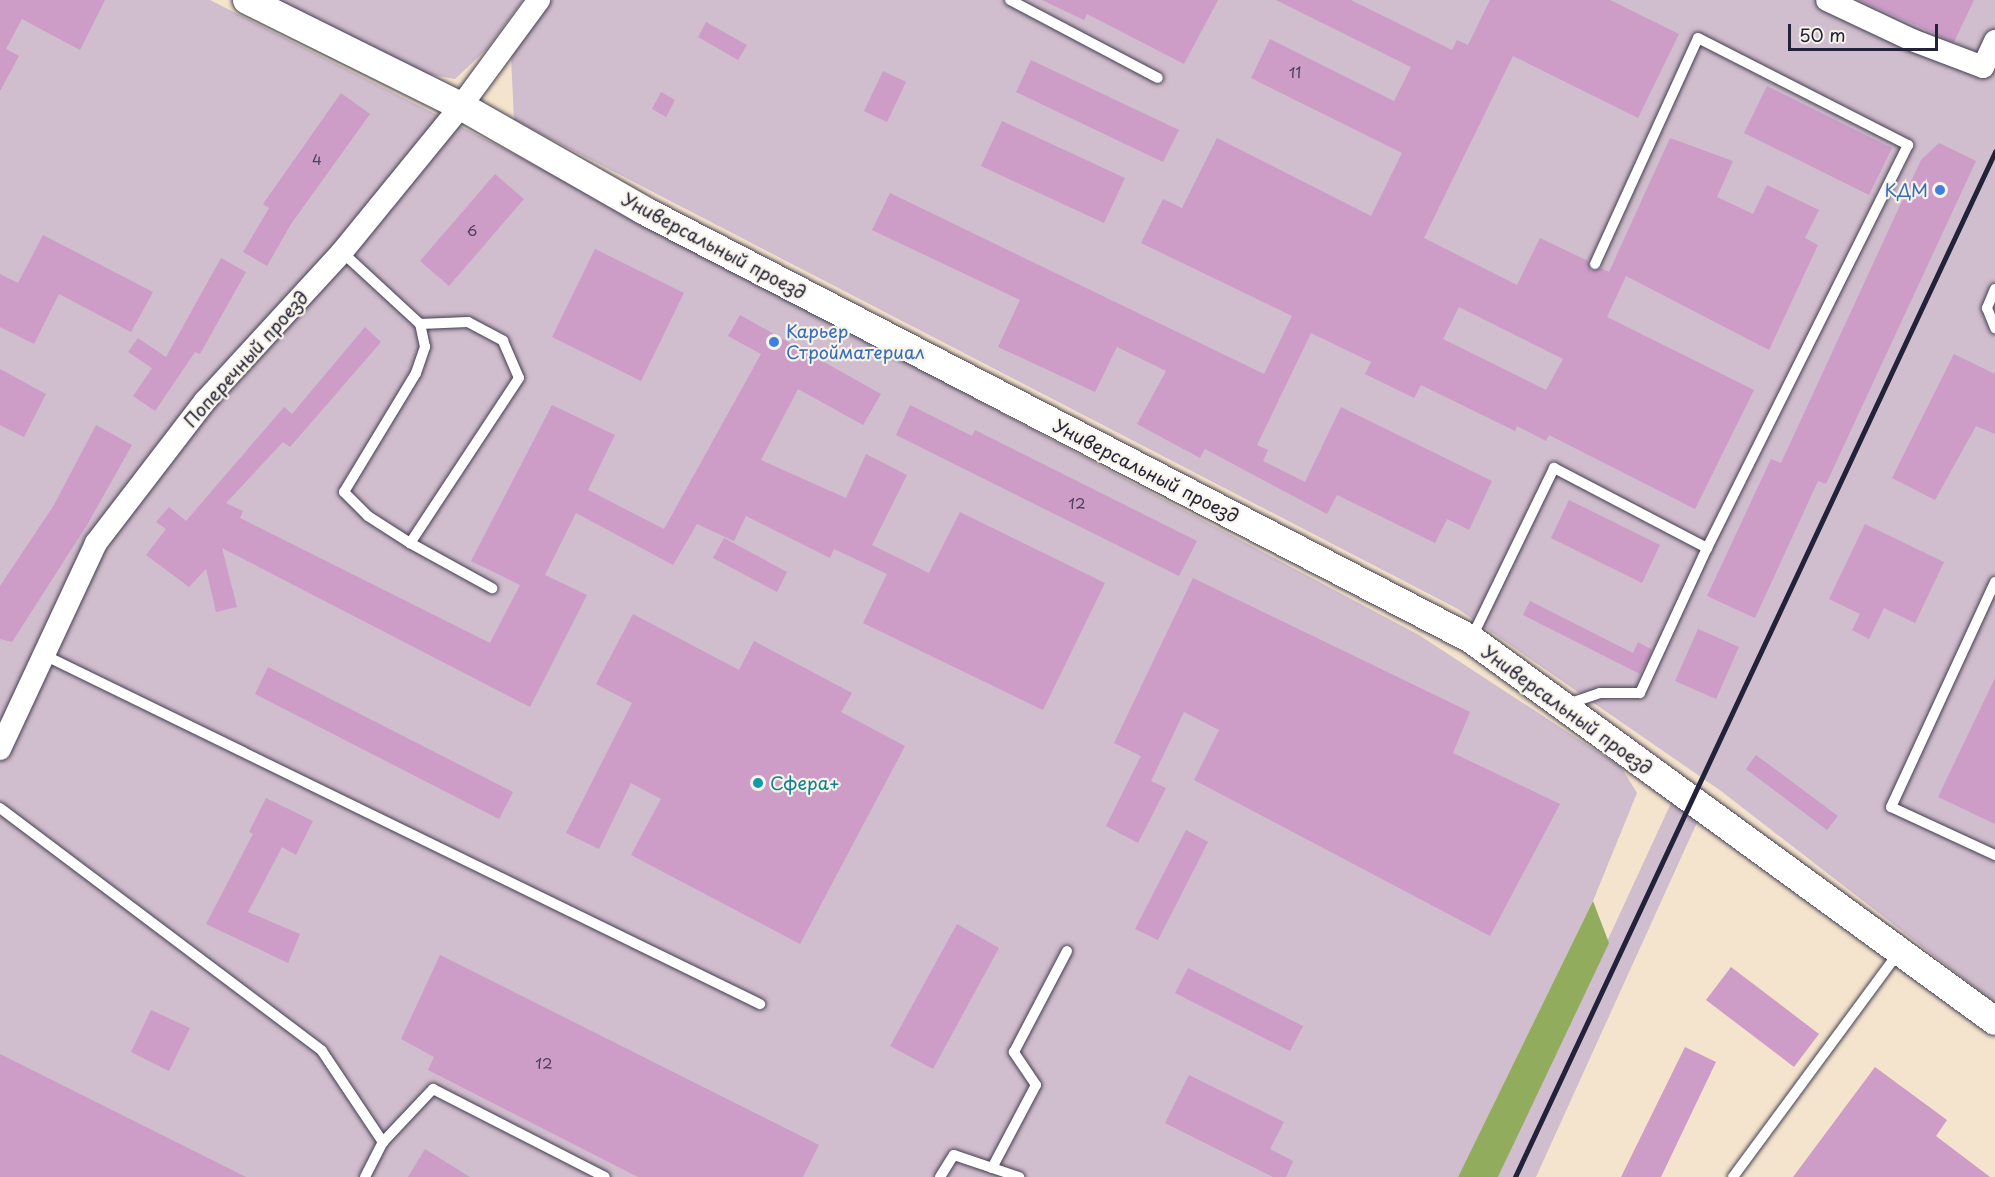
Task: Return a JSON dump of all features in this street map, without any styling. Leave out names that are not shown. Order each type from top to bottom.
[{"type":"street","name":"Универсальный проезд","points":[[247,0],[461,106],[642,210],[1471,639],[1995,1021]]},
{"type":"street","name":"Поперечный проезд","points":[[0,748],[42,654],[102,535],[205,401],[342,252],[461,106],[539,0]]},
{"type":"street","points":[[1827,0],[1912,40],[1983,67],[1995,41]]},
{"type":"lane","points":[[1010,0],[1158,78]]},
{"type":"lane","points":[[1562,706],[1600,693],[1640,693],[1707,548],[1908,145],[1698,38],[1595,264]]},
{"type":"lane","points":[[342,252],[420,324],[425,347],[416,373],[344,492],[368,516],[410,543],[492,588]]},
{"type":"lane","points":[[1995,289],[1987,308],[1995,328]]},
{"type":"lane","points":[[410,543],[519,378],[503,341],[468,322],[420,324]]},
{"type":"lane","points":[[1471,639],[1554,468],[1707,548]]},
{"type":"lane","points":[[1995,582],[1891,807],[1995,855]]},
{"type":"lane","points":[[42,654],[760,1004]]},
{"type":"lane","points":[[0,808],[322,1051],[383,1142]]},
{"type":"lane","points":[[992,1168],[1036,1085],[1014,1052],[1067,951]]},
{"type":"lane","points":[[1733,1177],[1899,952]]},
{"type":"lane","points":[[365,1177],[383,1142],[433,1089],[605,1177]]},
{"type":"lane","points":[[940,1177],[954,1155],[1019,1177]]},
{"type":"shaded area","points":[[0,0],[210,0],[501,147],[1419,635],[1621,767],[1637,793],[1593,901],[1458,1177],[0,1177]]},
{"type":"shaded area","points":[[268,0],[523,0],[487,49],[455,79],[409,71]]},
{"type":"shaded area","points":[[552,0],[1995,0],[1995,1003],[1721,791],[1458,609],[514,120],[511,57]]},
{"type":"shaded area","points":[[1672,801],[1700,816],[1536,1177],[1498,1177]]},
{"type":"green space","points":[[1593,901],[1609,943],[1498,1177],[1458,1177]]},
{"type":"building","points":[[0,0],[105,0],[80,50],[22,19],[6,49],[19,56],[0,91]]},
{"type":"building","points":[[1042,0],[1218,0],[1184,64],[1087,14],[1084,20]]},
{"type":"building","points":[[1276,0],[1351,0],[1452,50],[1457,40],[1468,45],[1490,0],[1610,0],[1679,34],[1638,118],[1513,56],[1424,238],[1517,285],[1540,238],[1588,261],[1591,271],[1601,268],[1609,272],[1670,138],[1733,161],[1717,197],[1753,214],[1767,185],[1819,210],[1805,238],[1818,245],[1769,350],[1626,276],[1607,317],[1754,390],[1695,509],[1549,435],[1546,441],[1517,426],[1515,431],[1421,385],[1414,398],[1365,374],[1371,362],[1311,333],[1257,445],[1268,450],[1263,461],[1305,482],[1341,407],[1492,481],[1469,530],[1447,519],[1435,543],[1337,495],[1327,514],[1205,449],[1200,458],[1137,424],[1166,371],[1117,347],[1095,392],[998,347],[1020,300],[872,230],[890,193],[1264,374],[1292,316],[1141,243],[1163,199],[1182,208],[1217,138],[1371,216],[1402,153],[1251,78],[1270,39],[1394,101],[1411,67]],"holes":[[[1459,307],[1563,359],[1546,390],[1443,339]]]},
{"type":"building","points":[[1859,0],[1974,0],[1954,42]]},
{"type":"building","points":[[706,22],[747,45],[738,60],[698,37]]},
{"type":"building","points":[[1031,60],[1179,130],[1163,162],[1016,92]]},
{"type":"building","points":[[883,71],[906,82],[887,122],[864,111]]},
{"type":"building","points":[[1767,86],[1892,148],[1869,195],[1744,133]]},
{"type":"building","points":[[661,92],[675,100],[666,117],[652,109]]},
{"type":"building","points":[[341,93],[370,114],[291,224],[267,266],[243,252],[269,208],[263,204]]},
{"type":"building","points":[[1002,121],[1125,178],[1104,223],[981,166]]},
{"type":"building","points":[[1939,143],[1976,161],[1826,484],[1818,481],[1755,618],[1707,596],[1771,459],[1781,463],[1921,160]]},
{"type":"building","points":[[495,174],[524,199],[449,286],[420,261]]},
{"type":"building","points":[[43,235],[153,292],[131,332],[59,294],[34,344],[0,327],[0,274],[18,283]]},
{"type":"building","points":[[595,249],[684,293],[641,381],[552,337]]},
{"type":"building","points":[[221,258],[246,272],[200,354],[195,352],[155,411],[133,396],[152,368],[128,352],[138,338],[166,357]]},
{"type":"building","points":[[740,315],[881,394],[863,425],[798,389],[761,460],[846,498],[866,454],[907,475],[872,545],[929,573],[960,512],[1105,583],[1043,710],[863,623],[887,574],[834,549],[830,558],[746,516],[734,541],[697,524],[673,565],[576,513],[545,575],[587,595],[530,707],[222,548],[237,607],[216,612],[206,569],[189,587],[146,555],[166,529],[156,522],[169,507],[186,521],[284,407],[292,414],[365,327],[381,342],[290,447],[283,442],[226,503],[243,511],[240,518],[490,643],[520,585],[471,561],[552,405],[615,435],[588,490],[664,529],[761,354],[728,336]]},
{"type":"building","points":[[1954,354],[1995,374],[1995,434],[1976,426],[1935,500],[1892,478]]},
{"type":"building","points":[[0,369],[46,394],[24,437],[0,425]]},
{"type":"building","points":[[910,405],[972,436],[975,430],[1197,541],[1179,576],[896,435]]},
{"type":"building","points":[[96,425],[132,445],[87,525],[12,642],[0,639],[0,586],[54,505]]},
{"type":"building","points":[[1569,500],[1660,545],[1642,583],[1551,538]]},
{"type":"building","points":[[1865,524],[1944,562],[1915,623],[1884,608],[1869,639],[1852,630],[1860,614],[1829,599]]},
{"type":"building","points":[[724,538],[787,572],[777,592],[713,558]]},
{"type":"building","points":[[1193,578],[1470,712],[1453,753],[1560,804],[1490,936],[1194,780],[1219,730],[1184,712],[1151,781],[1166,788],[1138,843],[1106,826],[1141,756],[1114,743]]},
{"type":"building","points":[[1530,601],[1633,653],[1638,642],[1652,650],[1640,674],[1523,615]]},
{"type":"building","name":"Сфера+","points":[[633,614],[739,670],[754,641],[852,693],[841,712],[905,746],[800,944],[631,855],[661,799],[631,783],[599,849],[566,833],[632,703],[596,684]]},
{"type":"building","points":[[1698,629],[1739,647],[1716,699],[1675,681]]},
{"type":"building","points":[[268,667],[513,792],[499,819],[255,694]]},
{"type":"building","points":[[1995,678],[1995,824],[1938,797]]},
{"type":"building","points":[[1756,755],[1838,816],[1827,830],[1746,769]]},
{"type":"building","points":[[266,798],[313,821],[296,855],[282,847],[248,912],[300,934],[288,963],[206,924],[253,834],[249,832]]},
{"type":"building","points":[[1186,830],[1208,842],[1158,940],[1135,929]]},
{"type":"building","points":[[957,924],[999,948],[933,1069],[890,1046]]},
{"type":"building","points":[[440,955],[819,1145],[803,1177],[638,1177],[428,1070],[434,1057],[401,1039]]},
{"type":"building","points":[[1731,967],[1819,1034],[1794,1067],[1706,1000]]},
{"type":"building","points":[[1188,968],[1303,1026],[1290,1051],[1175,993]]},
{"type":"building","points":[[151,1010],[190,1028],[169,1071],[131,1052]]},
{"type":"building","points":[[1685,1047],[1716,1062],[1661,1177],[1621,1177]]},
{"type":"building","points":[[0,1054],[246,1177],[0,1177]]},
{"type":"building","points":[[1875,1067],[1947,1120],[1936,1136],[1990,1177],[1793,1177]]},
{"type":"building","points":[[1189,1075],[1284,1122],[1270,1149],[1293,1161],[1286,1177],[1273,1177],[1165,1123]]},
{"type":"building","points":[[425,1149],[470,1177],[408,1177]]},
{"type":"railway","points":[[1515,1177],[1995,152]]},
{"type":"place","name":"КДМ","points":[[1940,190]]},
{"type":"place","name":"Карьер Стройматериал","points":[[774,342]]},
{"type":"place","name":"Сфера+","points":[[758,783]]}]
